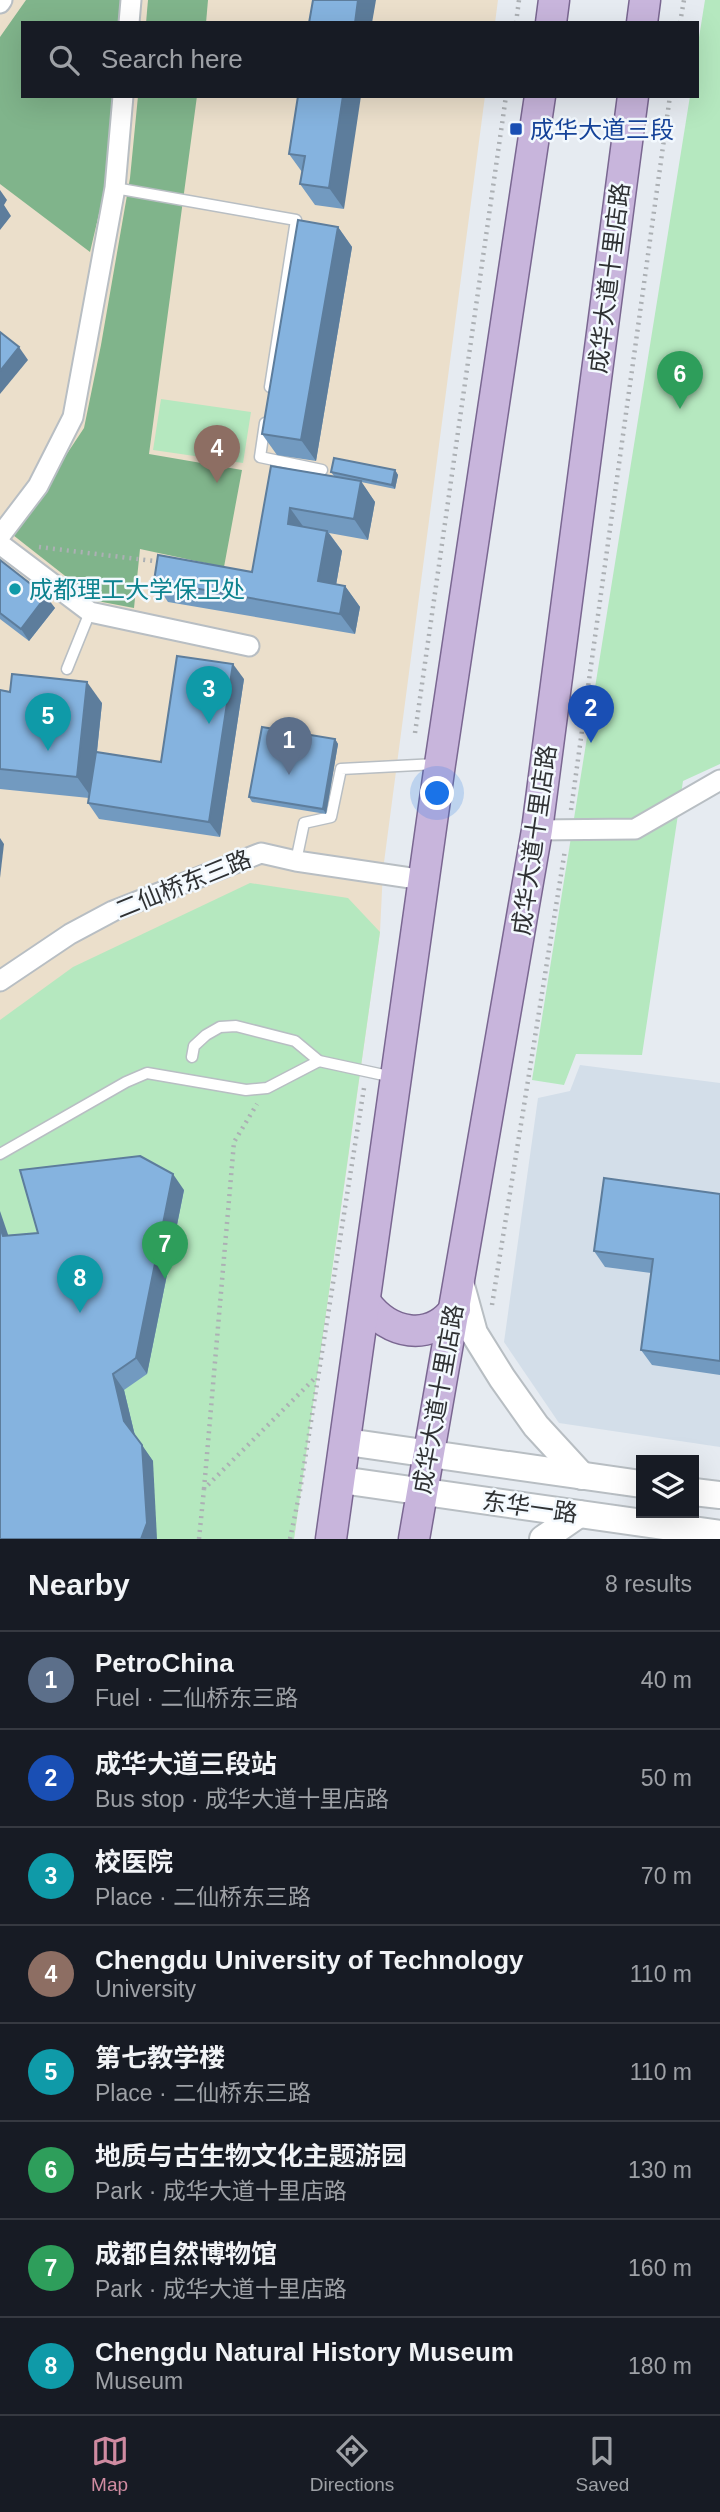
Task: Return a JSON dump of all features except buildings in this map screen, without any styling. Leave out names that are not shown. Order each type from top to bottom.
[{"type":"main road","points":[[551,21],[554,0]]},
{"type":"main road","points":[[642,21],[645,0]]},
{"type":"main road","points":[[331,1539],[440,764],[540,98]]},
{"type":"main road","name":"成华大道十里店路","points":[[414,1539],[537,830],[633,98]]},
{"type":"main road","points":[[366,1303],[375,1316],[393,1327],[422,1331],[445,1321],[457,1295]]},
{"type":"street","points":[[129,21],[131,0]]},
{"type":"street","points":[[0,536],[38,486],[73,417],[115,188],[123,98]]},
{"type":"street","points":[[0,544],[90,612],[248,646]]},
{"type":"street","points":[[537,830],[635,829],[720,780]]},
{"type":"street","name":"二仙桥东三路","points":[[0,981],[69,934],[113,911],[261,853],[296,861],[424,880]]},
{"type":"street","points":[[457,1295],[474,1333],[502,1378],[536,1426],[582,1476]]},
{"type":"street","name":"东华一路","points":[[346,1442],[636,1483]]},
{"type":"street","name":"东华一路","points":[[341,1480],[720,1534]]},
{"type":"street","points":[[699,1493],[720,1495]]},
{"type":"street","points":[[543,1539],[579,1514]]},
{"type":"lane","points":[[115,188],[296,220],[268,405]]},
{"type":"lane","points":[[266,418],[260,457],[322,470]]},
{"type":"lane","points":[[67,669],[90,612]]},
{"type":"lane","points":[[296,861],[304,823],[331,817],[341,769],[440,764]]},
{"type":"lane","points":[[192,1057],[194,1046],[206,1035],[220,1027],[236,1026],[295,1041],[319,1061],[397,1078]]},
{"type":"lane","points":[[0,1154],[126,1082],[147,1073],[246,1090],[267,1088],[319,1061]]},
{"type":"path","points":[[516,21],[519,0]]},
{"type":"path","points":[[680,21],[684,0]]},
{"type":"path","points":[[411,765],[506,98]]},
{"type":"path","points":[[491,1309],[568,830],[670,98]]},
{"type":"path","points":[[27,545],[174,564]]},
{"type":"path","points":[[290,1539],[367,1071]]},
{"type":"path","points":[[199,1539],[234,1142],[267,1088]]},
{"type":"path","points":[[204,1489],[316,1377]]},
{"type":"shaded area","points":[[0,0],[498,0],[495,21],[21,21],[21,98],[485,98],[383,870],[380,932],[294,1539],[0,1539]]},
{"type":"shaded area","points":[[580,1065],[720,1083],[720,1447],[559,1423],[504,1342],[538,1098],[570,1091]]},
{"type":"green space","points":[[26,0],[124,0],[121,21],[21,21],[21,98],[114,98],[106,184],[90,252],[0,184],[0,37]]},
{"type":"green space","points":[[148,0],[208,0],[206,21],[146,21]]},
{"type":"green space","points":[[705,0],[720,0],[720,764],[683,781],[642,1055],[576,1054],[564,1085],[532,1080],[690,98],[699,98],[699,38]]},
{"type":"green space","points":[[138,98],[197,98],[149,454],[242,470],[224,567],[140,549],[134,608],[97,601],[13,535],[84,428],[130,178]]},
{"type":"green space","points":[[161,399],[251,412],[243,463],[153,450]]},
{"type":"green space","points":[[250,883],[348,898],[380,932],[294,1539],[0,1539],[0,1020],[73,967]]},
{"type":"place","name":"成华大道三段","points":[[516,129]]},
{"type":"place","name":"地质与古生物文化主题游园","points":[[680,409]]},
{"type":"place","name":"Chengdu University of Technology","points":[[217,483]]},
{"type":"place","name":"成都理工大学保卫处","points":[[15,589]]},
{"type":"place","name":"校医院","points":[[209,724]]},
{"type":"place","name":"成华大道三段站","points":[[591,743]]},
{"type":"place","name":"第七教学楼","points":[[48,751]]},
{"type":"place","name":"PetroChina","points":[[289,775]]},
{"type":"place","name":"成都自然博物馆","points":[[165,1279]]},
{"type":"place","name":"Chengdu Natural History Museum","points":[[80,1313]]}]
